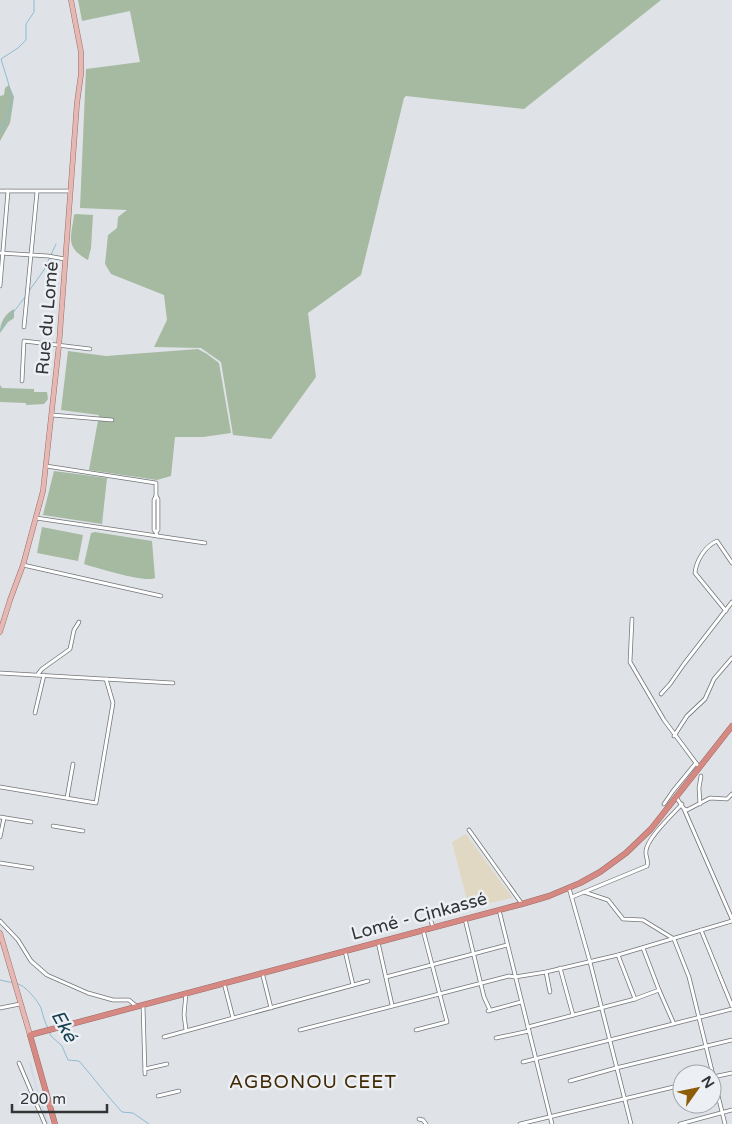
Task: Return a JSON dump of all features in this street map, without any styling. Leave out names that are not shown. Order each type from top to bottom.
[{"type":"highway","name":"Lomé - Cinkassé","points":[[30,1035],[522,904],[569,888],[592,877],[626,853],[651,829],[698,765],[732,726]]},
{"type":"highway","points":[[30,1035],[55,1124]]},
{"type":"main road","name":"Rue du Lomé","points":[[0,632],[23,565],[43,491],[52,415],[59,345],[76,103],[81,74],[80,47],[71,0]]},
{"type":"main road","points":[[0,933],[30,1035]]},
{"type":"street","points":[[0,191],[70,191]]},
{"type":"street","points":[[0,286],[1,253],[8,191]]},
{"type":"street","points":[[24,327],[37,192]]},
{"type":"street","points":[[1,253],[65,259]]},
{"type":"street","points":[[22,381],[24,342],[90,349]]},
{"type":"street","points":[[52,415],[112,420]]},
{"type":"street","points":[[46,466],[156,483],[156,496],[158,499],[158,530],[156,534]]},
{"type":"street","points":[[36,518],[156,534],[205,543]]},
{"type":"street","points":[[726,611],[695,573],[695,565],[710,544],[717,541],[732,563]]},
{"type":"street","points":[[23,565],[161,596]]},
{"type":"street","points":[[661,694],[732,602]]},
{"type":"street","points":[[632,619],[630,662],[674,736],[698,765],[673,791],[664,804]]},
{"type":"street","points":[[37,674],[70,649],[74,630],[79,622]]},
{"type":"street","points":[[674,736],[688,716],[705,699],[714,679],[732,658]]},
{"type":"street","points":[[0,673],[173,683]]},
{"type":"street","points":[[35,713],[44,675]]},
{"type":"street","points":[[0,787],[96,802],[105,760],[113,703],[106,679]]},
{"type":"street","points":[[67,798],[74,764]]},
{"type":"street","points":[[700,804],[699,788],[701,776]]},
{"type":"street","points":[[684,809],[688,810],[710,798],[727,799],[731,796]]},
{"type":"street","points":[[300,1030],[509,976],[515,978],[618,955],[732,920],[682,804],[676,797]]},
{"type":"street","points":[[572,897],[647,866],[646,850],[649,841],[682,804]]},
{"type":"street","points":[[0,836],[2,818],[31,822]]},
{"type":"street","points":[[53,826],[83,831]]},
{"type":"street","points":[[469,830],[522,904]]},
{"type":"street","points":[[0,863],[32,868]]},
{"type":"street","points":[[569,888],[590,962],[631,1124]]},
{"type":"street","points":[[584,892],[608,900],[623,919],[643,920],[674,939],[690,976],[710,1064]]},
{"type":"street","points":[[499,910],[552,1124]]},
{"type":"street","points":[[429,915],[433,927]]},
{"type":"street","points":[[465,918],[480,984],[489,1011],[522,1002]]},
{"type":"street","points":[[0,921],[18,940],[31,960],[47,975],[96,996],[113,1000],[128,1000],[136,1006]]},
{"type":"street","points":[[416,1030],[447,1022],[423,930]]},
{"type":"street","points":[[523,1062],[674,1024],[732,1007],[701,930]]},
{"type":"street","points":[[378,942],[392,1005]]},
{"type":"street","points":[[386,977],[507,945]]},
{"type":"street","points":[[643,948],[674,1024]]},
{"type":"street","points":[[345,950],[353,985]]},
{"type":"street","points":[[618,955],[635,998]]},
{"type":"street","points":[[560,968],[573,1015]]},
{"type":"street","points":[[262,972],[271,1008]]},
{"type":"street","points":[[546,972],[550,992]]},
{"type":"street","points":[[164,1037],[368,981]]},
{"type":"street","points":[[224,983],[233,1018]]},
{"type":"street","points":[[496,1038],[659,990]]},
{"type":"street","points":[[186,993],[184,1015],[186,1030]]},
{"type":"street","points":[[0,1008],[20,1004]]},
{"type":"street","points":[[143,1004],[145,1074]]},
{"type":"street","points":[[570,1081],[732,1040]]},
{"type":"street","points":[[19,1063],[45,1124]]},
{"type":"street","points":[[145,1069],[167,1064]]},
{"type":"street","points":[[520,1124],[672,1087]]},
{"type":"street","points":[[158,1096],[180,1091]]},
{"type":"street","points":[[725,1124],[722,1112],[732,1110]]},
{"type":"street","points":[[680,1124],[715,1114]]},
{"type":"street","points":[[419,1119],[424,1120],[426,1124]]},
{"type":"shaded area","points":[[466,834],[511,898],[469,908],[452,842]]},
{"type":"shaded area","points":[[31,1062],[49,1124],[47,1124],[36,1089],[29,1063]]},
{"type":"green space","points":[[78,0],[661,0],[524,109],[406,96],[404,98],[361,275],[308,313],[316,377],[271,439],[233,435],[221,362],[201,348],[154,347],[167,320],[164,295],[111,274],[105,264],[108,235],[117,228],[118,217],[127,210],[80,208],[86,69],[140,62],[130,11],[82,21]]},
{"type":"green space","points":[[9,85],[14,97],[10,123],[0,141],[0,96],[4,95],[5,88]]},
{"type":"green space","points":[[74,215],[93,215],[91,248],[88,260],[76,251],[71,242]]},
{"type":"green space","points":[[14,309],[14,318],[8,322],[0,333],[4,319]]},
{"type":"green space","points":[[198,349],[219,363],[231,433],[203,437],[175,437],[171,476],[157,480],[89,470],[99,415],[61,410],[68,351],[106,356]]},
{"type":"green space","points":[[0,385],[2,388],[34,389],[34,392],[47,392],[48,399],[44,404],[26,405],[26,403],[0,402]]},
{"type":"green space","points":[[54,471],[107,478],[102,524],[43,515]]},
{"type":"green space","points":[[42,527],[83,535],[78,561],[37,553]]},
{"type":"green space","points":[[95,532],[152,541],[155,578],[132,577],[84,564],[91,533]]},
{"type":"waterway","name":"Eké","points":[[0,133],[9,111],[11,96],[1,59],[18,48],[26,40],[26,24],[34,12],[34,0]]},
{"type":"waterway","points":[[29,291],[44,270],[56,244]]},
{"type":"waterway","points":[[0,330],[25,297]]},
{"type":"waterway","name":"Eké","points":[[0,980],[14,983]]},
{"type":"waterway","name":"Eké","points":[[18,984],[28,990],[37,1001],[48,1028]]},
{"type":"waterway","name":"Eké","points":[[49,1031],[51,1036],[62,1046],[68,1060],[79,1061],[122,1112],[133,1113],[149,1124]]},
{"type":"district","name":"AGBONOU CEET","points":[[313,1082]]}]
